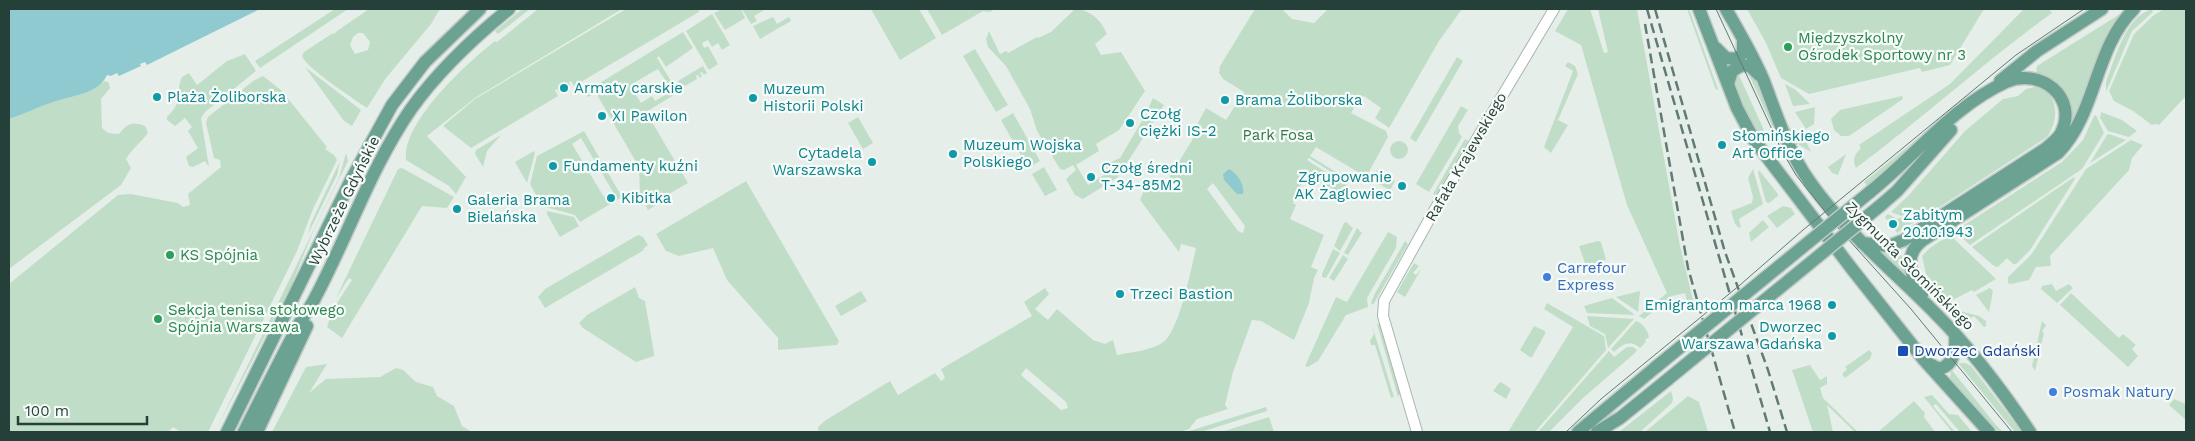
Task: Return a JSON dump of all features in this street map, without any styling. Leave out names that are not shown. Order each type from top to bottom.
[{"type":"main road","name":"Wybrzeże Gdyńskie","points":[[227,432],[352,178],[387,113],[425,62],[480,9]]},
{"type":"main road","name":"Wybrzeże Gdyńskie","points":[[244,432],[300,322],[315,299],[392,139],[411,109],[456,55],[509,9]]},
{"type":"main road","points":[[1699,9],[1741,116],[1760,148],[1924,360],[1989,432]]},
{"type":"main road","name":"Zygmunta Słomińskiego","points":[[1726,9],[1762,79],[1782,133],[1796,161],[1818,193],[1862,243],[1955,334],[1991,376],[2030,432]]},
{"type":"main road","points":[[1597,432],[1620,418],[1897,191],[1942,138],[1987,93],[2036,50],[2102,9]]},
{"type":"main road","points":[[1930,308],[1911,273],[1910,261],[1915,248],[1923,240],[2058,154],[2070,141],[2090,100],[2108,49],[2134,9]]},
{"type":"main road","points":[[1712,44],[1726,58],[1734,59],[1743,53],[1743,39]]},
{"type":"main road","points":[[1728,84],[1732,71],[1742,65],[1753,68],[1762,79]]},
{"type":"main road","points":[[1578,432],[1893,173],[1953,117],[1987,93],[2016,79],[2027,77],[2040,79],[2052,86],[2060,96],[2064,107],[2064,121],[2061,133],[2045,149],[1904,240],[1889,246],[1862,243]]},
{"type":"main road","points":[[258,432],[302,338],[315,299]]},
{"type":"main road","points":[[1924,360],[1939,369],[1946,366],[1953,355],[1955,334]]},
{"type":"street","name":"Rafała Krajewskiego","points":[[1417,432],[1383,316],[1382,307],[1386,294],[1554,9]]},
{"type":"green space","points":[[335,9],[348,9],[260,68],[255,61]]},
{"type":"green space","points":[[369,9],[440,9],[431,24],[386,78],[367,108],[312,68],[302,56],[304,52]],"holes":[[[358,33],[363,33],[370,42],[368,50],[355,54],[350,45],[353,37]]]},
{"type":"green space","points":[[522,9],[530,9],[498,34],[495,31]]},
{"type":"green space","points":[[538,9],[622,9],[475,98],[427,136],[466,177],[456,194],[449,186],[406,160],[408,145],[414,128],[425,111],[453,78],[495,41],[497,42]]},
{"type":"green space","points":[[626,9],[699,9],[699,12],[574,86],[571,81],[569,82],[570,85],[566,88],[564,85],[562,86],[564,89],[559,92],[557,89],[555,90],[558,96],[471,148],[443,126],[475,99]]},
{"type":"green space","points":[[722,9],[741,9],[745,18],[725,30],[714,13]]},
{"type":"green space","points":[[742,9],[766,9],[754,16],[757,21],[751,24]]},
{"type":"green space","points":[[871,9],[919,9],[936,38],[900,60]]},
{"type":"green space","points":[[927,9],[995,9],[990,12],[983,11],[942,35]]},
{"type":"green space","points":[[1075,9],[1086,11],[1102,24],[1107,34],[1095,44],[1101,55],[1121,52],[1145,91],[1119,130],[1096,144],[1099,151],[1076,165],[1088,185],[1109,172],[1105,165],[1120,158],[1146,114],[1153,98],[1164,105],[1118,177],[1083,199],[1075,195],[1066,179],[1076,170],[1073,165],[1064,170],[1060,169],[1037,131],[1030,109],[1006,66],[988,47],[986,39],[989,31],[1000,54],[1006,51],[1008,53],[1037,37],[1051,32]]},
{"type":"green space","name":"Park Fosa","points":[[1255,9],[1282,9],[1292,19],[1314,23],[1328,9],[1462,9],[1439,41],[1389,128],[1375,118],[1381,108],[1364,96],[1354,104],[1355,106],[1351,113],[1386,131],[1388,137],[1366,177],[1316,147],[1310,156],[1349,180],[1347,182],[1309,158],[1307,160],[1348,186],[1343,195],[1307,175],[1299,189],[1300,191],[1293,203],[1296,205],[1290,219],[1324,235],[1311,267],[1318,270],[1314,278],[1309,303],[1294,340],[1261,321],[1252,320],[1233,372],[1225,405],[1228,409],[1197,419],[1189,429],[1180,432],[819,432],[818,427],[826,420],[890,381],[898,395],[935,373],[941,381],[945,378],[941,369],[1032,316],[1024,302],[1045,288],[1049,294],[1035,309],[1048,320],[1057,309],[1093,340],[1105,344],[1113,340],[1117,355],[1146,350],[1162,343],[1174,327],[1179,314],[1196,248],[1181,244],[1179,252],[1140,200],[1147,183],[1161,191],[1197,132],[1194,130],[1206,108],[1226,120],[1244,92],[1223,79],[1219,73],[1220,66]],"holes":[[[1213,183],[1245,226],[1243,233],[1238,231],[1207,189]],[[1026,368],[1066,402],[1068,408],[1061,410],[1021,375]]]},
{"type":"green space","points":[[1568,9],[1590,9],[1604,53],[1608,52],[1598,9],[1637,9],[1680,246],[1694,304],[1689,308],[1685,293],[1672,296],[1644,319],[1639,316],[1667,293],[1627,205],[1581,45],[1555,31]]},
{"type":"green space","points":[[1687,9],[1689,9],[1718,89],[1716,90]]},
{"type":"green space","points":[[1747,9],[1984,9],[1950,65],[1922,72],[1920,68],[1809,94],[1781,78],[1766,43]]},
{"type":"green space","points":[[2024,9],[2049,9],[2052,13],[1856,168],[1854,159],[1861,148],[1859,145],[1950,84]]},
{"type":"green space","points":[[2128,9],[2131,9],[2107,42],[2077,118],[2067,135],[2054,151],[1919,238],[1908,250],[1904,247],[2058,144],[2068,123],[2066,103],[2062,94],[2055,86],[2036,74],[2037,66]]},
{"type":"green space","points":[[2152,9],[2153,12],[2132,31],[2106,92],[2106,82],[2128,29],[2143,13]]},
{"type":"green space","points":[[2164,9],[2186,9],[2186,96],[2159,125],[2152,125],[2133,111],[2114,101],[2109,91],[2134,34],[2154,15]]},
{"type":"green space","points":[[712,14],[730,45],[722,50],[718,43],[712,47],[708,40],[702,43],[704,48],[708,46],[718,64],[709,70],[686,31]]},
{"type":"green space","points":[[773,17],[777,24],[789,17],[791,21],[760,39],[753,26]]},
{"type":"green space","points":[[683,32],[693,48],[666,67],[659,56],[657,58],[674,86],[661,94],[660,92],[669,86],[658,69],[630,85],[641,103],[652,96],[655,101],[675,89],[677,93],[646,112],[688,183],[655,202],[656,205],[648,210],[640,196],[639,167],[596,93],[588,97],[585,92]]},
{"type":"green space","points":[[975,49],[1008,105],[996,112],[963,56]]},
{"type":"green space","points":[[245,54],[256,71],[205,112],[201,118],[209,167],[205,161],[193,167],[189,166],[186,157],[198,148],[188,131],[192,127],[185,118],[175,126],[167,120],[167,117],[178,101],[182,77],[189,73],[197,85],[227,61]]},
{"type":"green space","points":[[1457,57],[1463,61],[1416,142],[1410,138]]},
{"type":"green space","points":[[1568,62],[1575,66],[1578,74],[1558,120],[1568,125],[1551,153],[1544,147],[1573,71],[1565,66]]},
{"type":"green space","points":[[703,66],[707,73],[704,75],[702,72],[700,73],[702,76],[700,78],[698,75],[696,76],[697,79],[685,86],[683,84],[680,85],[678,81]]},
{"type":"green space","points":[[305,67],[361,110],[352,126],[344,121]]},
{"type":"green space","points":[[1746,68],[1755,76],[1775,125],[1772,126]]},
{"type":"green space","points":[[1737,71],[1764,130],[1757,134],[1734,86]]},
{"type":"green space","name":"KS Spójnia","points":[[263,76],[281,90],[327,147],[325,149],[334,155],[337,160],[313,209],[297,251],[208,432],[181,432],[173,427],[168,432],[9,432],[9,284],[118,195],[131,194],[178,203],[183,207],[190,205],[188,194],[221,167],[220,160],[214,158],[206,123],[208,117],[253,81]]},
{"type":"green space","points":[[105,81],[109,83],[110,88],[101,99],[102,128],[108,133],[119,134],[127,126],[137,124],[145,126],[148,133],[126,159],[131,168],[121,185],[9,269],[9,119],[51,102],[82,94]]},
{"type":"green space","points":[[1785,84],[1796,90],[1810,104],[1793,106]]},
{"type":"green space","points":[[2035,87],[2049,94],[2055,108],[2054,123],[2047,137],[1932,212],[1918,219],[1911,211],[1901,216],[1891,212],[1909,195],[1965,131],[2003,99],[2018,96],[2026,89]]},
{"type":"green space","points":[[1902,96],[1903,99],[1849,136],[1841,136],[1834,130],[1831,119],[1840,110]]},
{"type":"green space","points":[[1461,106],[1468,110],[1458,126],[1462,137],[1429,192],[1416,184]]},
{"type":"green space","points":[[1815,107],[1814,124],[1806,129],[1795,112]]},
{"type":"green space","points":[[2101,112],[2122,120],[2137,131],[2129,137],[2108,131],[2100,118]]},
{"type":"green space","points":[[1013,113],[1040,161],[1028,168],[1001,120]]},
{"type":"green space","points":[[2096,115],[2104,133],[2082,169],[1970,245],[1955,231],[2062,162],[2083,140]]},
{"type":"green space","points":[[858,117],[873,143],[863,149],[848,123]]},
{"type":"green space","points":[[1944,117],[1868,187],[1864,182]]},
{"type":"green space","points":[[1789,127],[1803,135],[1811,152],[1796,143]]},
{"type":"green space","points":[[584,131],[622,197],[580,222],[575,215],[542,206],[530,184],[537,156]],"holes":[[[581,138],[613,192],[604,197],[572,144]]]},
{"type":"green space","points":[[501,135],[487,151],[483,167],[475,154],[476,150]]},
{"type":"green space","points":[[2107,135],[2126,140],[2090,163]]},
{"type":"green space","points":[[1465,139],[1468,141],[1436,196],[1433,194]]},
{"type":"green space","points":[[2131,140],[2143,145],[2132,158],[2129,170],[2050,256],[2051,266],[2036,267],[2029,280],[2008,283],[2008,277],[2031,255],[2086,169]]},
{"type":"green space","points":[[1399,141],[1405,144],[1408,150],[1405,156],[1399,159],[1393,156],[1390,150],[1393,144]]},
{"type":"green space","points":[[534,151],[535,153],[527,183],[515,162]]},
{"type":"green space","points":[[346,153],[348,161],[313,232],[291,286],[215,432],[339,178]]},
{"type":"green space","points":[[1846,154],[1838,175],[1832,173],[1828,167]]},
{"type":"green space","points":[[340,161],[337,175],[308,234],[311,223]]},
{"type":"green space","points":[[1044,167],[1057,190],[1045,196],[1032,174]]},
{"type":"green space","points":[[402,168],[454,197],[447,208],[422,206],[342,338],[327,327],[333,309],[352,280],[349,278],[336,298],[398,169]]},
{"type":"green space","points":[[1753,169],[1763,204],[1739,219],[1741,227],[1739,228],[1735,224],[1731,211],[1752,203],[1753,197],[1748,178]]},
{"type":"green space","points":[[1759,170],[1778,194],[1769,203],[1766,202],[1758,173]]},
{"type":"green space","points":[[1376,171],[1395,181],[1390,190],[1371,180]]},
{"type":"green space","points":[[2074,177],[2075,179],[2030,250],[2016,264],[2013,264],[2007,258],[1998,267],[1994,266],[1972,247]]},
{"type":"green space","points":[[746,181],[839,341],[837,345],[778,350],[778,338],[727,280],[713,248],[679,256],[666,251],[656,234]]},
{"type":"green space","points":[[1783,206],[1791,208],[1795,214],[1777,228],[1767,216]]},
{"type":"green space","points":[[547,211],[574,217],[579,226],[560,237]]},
{"type":"green space","points":[[1888,214],[1897,219],[1909,215],[1914,222],[1897,233],[1893,227],[1895,225],[1888,221],[1891,218],[1887,220],[1885,217]]},
{"type":"green space","points":[[1763,220],[1769,227],[1751,242],[1749,233]]},
{"type":"green space","points":[[1346,222],[1353,228],[1340,251],[1334,246]]},
{"type":"green space","points":[[1357,228],[1362,233],[1348,255],[1344,253]]},
{"type":"green space","points":[[1388,232],[1397,237],[1396,248],[1367,298],[1368,307],[1346,315],[1318,361],[1308,367],[1305,366],[1336,297],[1347,302]]},
{"type":"green space","points":[[638,235],[643,237],[648,245],[644,250],[545,308],[538,297],[545,289]]},
{"type":"green space","points":[[1950,235],[1996,279],[1974,292],[1972,290],[1949,302],[1926,274],[1922,256],[1931,247]]},
{"type":"green space","points":[[1405,241],[1408,244],[1373,305],[1371,303],[1374,295]]},
{"type":"green space","points":[[1598,241],[1601,242],[1606,260],[1586,266],[1579,246]]},
{"type":"green space","points":[[1333,249],[1340,253],[1326,278],[1322,277],[1322,274]]},
{"type":"green space","points":[[1894,249],[1906,260],[1906,277],[1877,251]]},
{"type":"green space","points":[[1343,255],[1348,259],[1334,281],[1329,278]]},
{"type":"green space","points":[[1414,263],[1419,266],[1413,273],[1416,275],[1422,268],[1405,297],[1397,292]]},
{"type":"green space","points":[[2052,284],[2056,291],[2069,284],[2073,288],[2057,303],[2041,289],[2042,286]]},
{"type":"green space","points":[[635,287],[639,298],[645,301],[654,353],[654,356],[636,362],[583,328],[579,323],[587,315]]},
{"type":"green space","points":[[1990,288],[1993,291],[1989,312],[1976,295]]},
{"type":"green space","points":[[861,291],[867,301],[841,316],[835,306]]},
{"type":"green space","points":[[1640,291],[1638,312],[1616,297]]},
{"type":"green space","points":[[2071,293],[2119,338],[2123,334],[2136,345],[2132,349],[2138,356],[2128,367],[2060,305]]},
{"type":"green space","points":[[1612,298],[1635,315],[1587,313],[1584,306]]},
{"type":"green space","points":[[1547,303],[1604,336],[1606,350],[1535,432],[1508,432],[1573,327],[1544,309]]},
{"type":"green space","points":[[1952,309],[1979,316],[1986,321],[1986,326],[1984,327],[1974,316],[1968,320],[1966,318],[1962,320]]},
{"type":"green space","points":[[1587,316],[1634,319],[1608,348],[1605,334],[1590,326]]},
{"type":"green space","points":[[1636,321],[1647,332],[1649,337],[1645,340],[1646,342],[1640,348],[1630,343],[1614,352],[1611,349]]},
{"type":"green space","points":[[2042,321],[2046,325],[2042,332],[2044,333],[2035,371],[2032,366]]},
{"type":"green space","points":[[1380,323],[1400,394],[1398,397],[1377,324]]},
{"type":"green space","points":[[1372,325],[1394,397],[1391,398],[1375,345],[1371,345],[1370,341],[1374,334]]},
{"type":"green space","points":[[1534,326],[1545,331],[1545,334],[1532,357],[1530,357],[1520,350]]},
{"type":"green space","points":[[1627,347],[1633,347],[1637,350],[1583,398],[1549,432],[1538,432],[1609,351],[1614,357]]},
{"type":"green space","points":[[1869,350],[1872,353],[1870,359],[1845,378],[1842,374],[1847,369],[1845,367]]},
{"type":"green space","points":[[1958,363],[1965,363],[1971,366],[2022,432],[2015,432]]},
{"type":"green space","points":[[327,364],[309,393],[326,379],[380,377],[396,368],[403,370],[416,382],[433,387],[437,396],[454,406],[462,426],[472,432],[272,432],[306,367]]},
{"type":"green space","points":[[1810,365],[1820,380],[1827,376],[1827,384],[1820,388],[1823,398],[1858,432],[1855,432],[1827,405],[1833,432],[1813,432],[1792,370]]},
{"type":"green space","points":[[1951,369],[2003,432],[1998,432],[1952,383],[1950,377]]},
{"type":"green space","points":[[1501,382],[1511,389],[1506,399],[1493,391]]},
{"type":"green space","points":[[1671,391],[1672,403],[1640,432],[1619,432]]},
{"type":"green space","points":[[1932,395],[1949,414],[1958,415],[1972,432],[1960,432],[1936,404],[1933,406],[1955,432],[1952,432],[1924,397]]},
{"type":"green space","points":[[1688,396],[1699,402],[1708,432],[1645,432]]},
{"type":"green space","points":[[2174,399],[2186,404],[2186,420],[2169,405]]},
{"type":"green space","points":[[1914,401],[1925,413],[1924,417],[1935,432],[1878,432]]},
{"type":"green space","points":[[1266,407],[1267,411],[1201,432],[1186,432]]},
{"type":"green space","points":[[1269,417],[1274,432],[1221,432]]},
{"type":"water","points":[[9,9],[260,9],[147,65],[145,62],[140,64],[141,66],[119,76],[117,73],[111,76],[107,75],[98,86],[91,90],[9,119]]},
{"type":"water","points":[[1229,169],[1240,180],[1243,194],[1237,194],[1224,180],[1223,174]]},
{"type":"tram line","points":[[1716,9],[1782,151],[1796,175],[1839,229],[1911,309],[2012,432]]},
{"type":"tram line","points":[[1566,432],[1601,399],[2016,55],[2084,9]]},
{"type":"railway","points":[[1647,9],[1770,432]]},
{"type":"railway","points":[[1655,9],[1725,252],[1768,370],[1787,432]]},
{"type":"railway","points":[[1645,24],[1688,268],[1735,432]]},
{"type":"place","name":"Międzyszkolny Ośrodek Sportowy nr 3","points":[[1788,47]]},
{"type":"place","name":"Armaty carskie","points":[[564,88]]},
{"type":"place","name":"Plaża Żoliborska","points":[[157,97]]},
{"type":"place","name":"Muzeum Historii Polski","points":[[753,98]]},
{"type":"place","name":"Brama Żoliborska","points":[[1225,100]]},
{"type":"place","name":"XI Pawilon","points":[[602,116]]},
{"type":"place","name":"Czołg ciężki IS-2","points":[[1130,123]]},
{"type":"place","name":"Słomińskiego Art Office","points":[[1722,145]]},
{"type":"place","name":"Muzeum Wojska Polskiego","points":[[953,154]]},
{"type":"place","name":"Cytadela Warszawska","points":[[872,162]]},
{"type":"place","name":"Fundamenty kuźni","points":[[553,166]]},
{"type":"place","name":"Czołg średni T-34-85M2","points":[[1091,177]]},
{"type":"place","name":"Zgrupowanie AK Żaglowiec","points":[[1402,186]]},
{"type":"place","name":"Kibitka","points":[[611,198]]},
{"type":"place","name":"Galeria Brama Bielańska","points":[[457,209]]},
{"type":"place","name":"Zabitym 20.10.1943","points":[[1893,224]]},
{"type":"place","name":"KS Spójnia","points":[[170,255]]},
{"type":"place","name":"Carrefour Express","points":[[1547,277]]},
{"type":"place","name":"Trzeci Bastion","points":[[1120,294]]},
{"type":"place","name":"Emigrantom marca 1968","points":[[1832,305]]},
{"type":"place","name":"Sekcja tenisa stołowego Spójnia Warszawa","points":[[158,319]]},
{"type":"place","name":"Dworzec Warszawa Gdańska","points":[[1832,336]]},
{"type":"place","name":"Dworzec Gdański","points":[[1903,351]]},
{"type":"place","name":"Posmak Natury","points":[[2053,392]]}]
